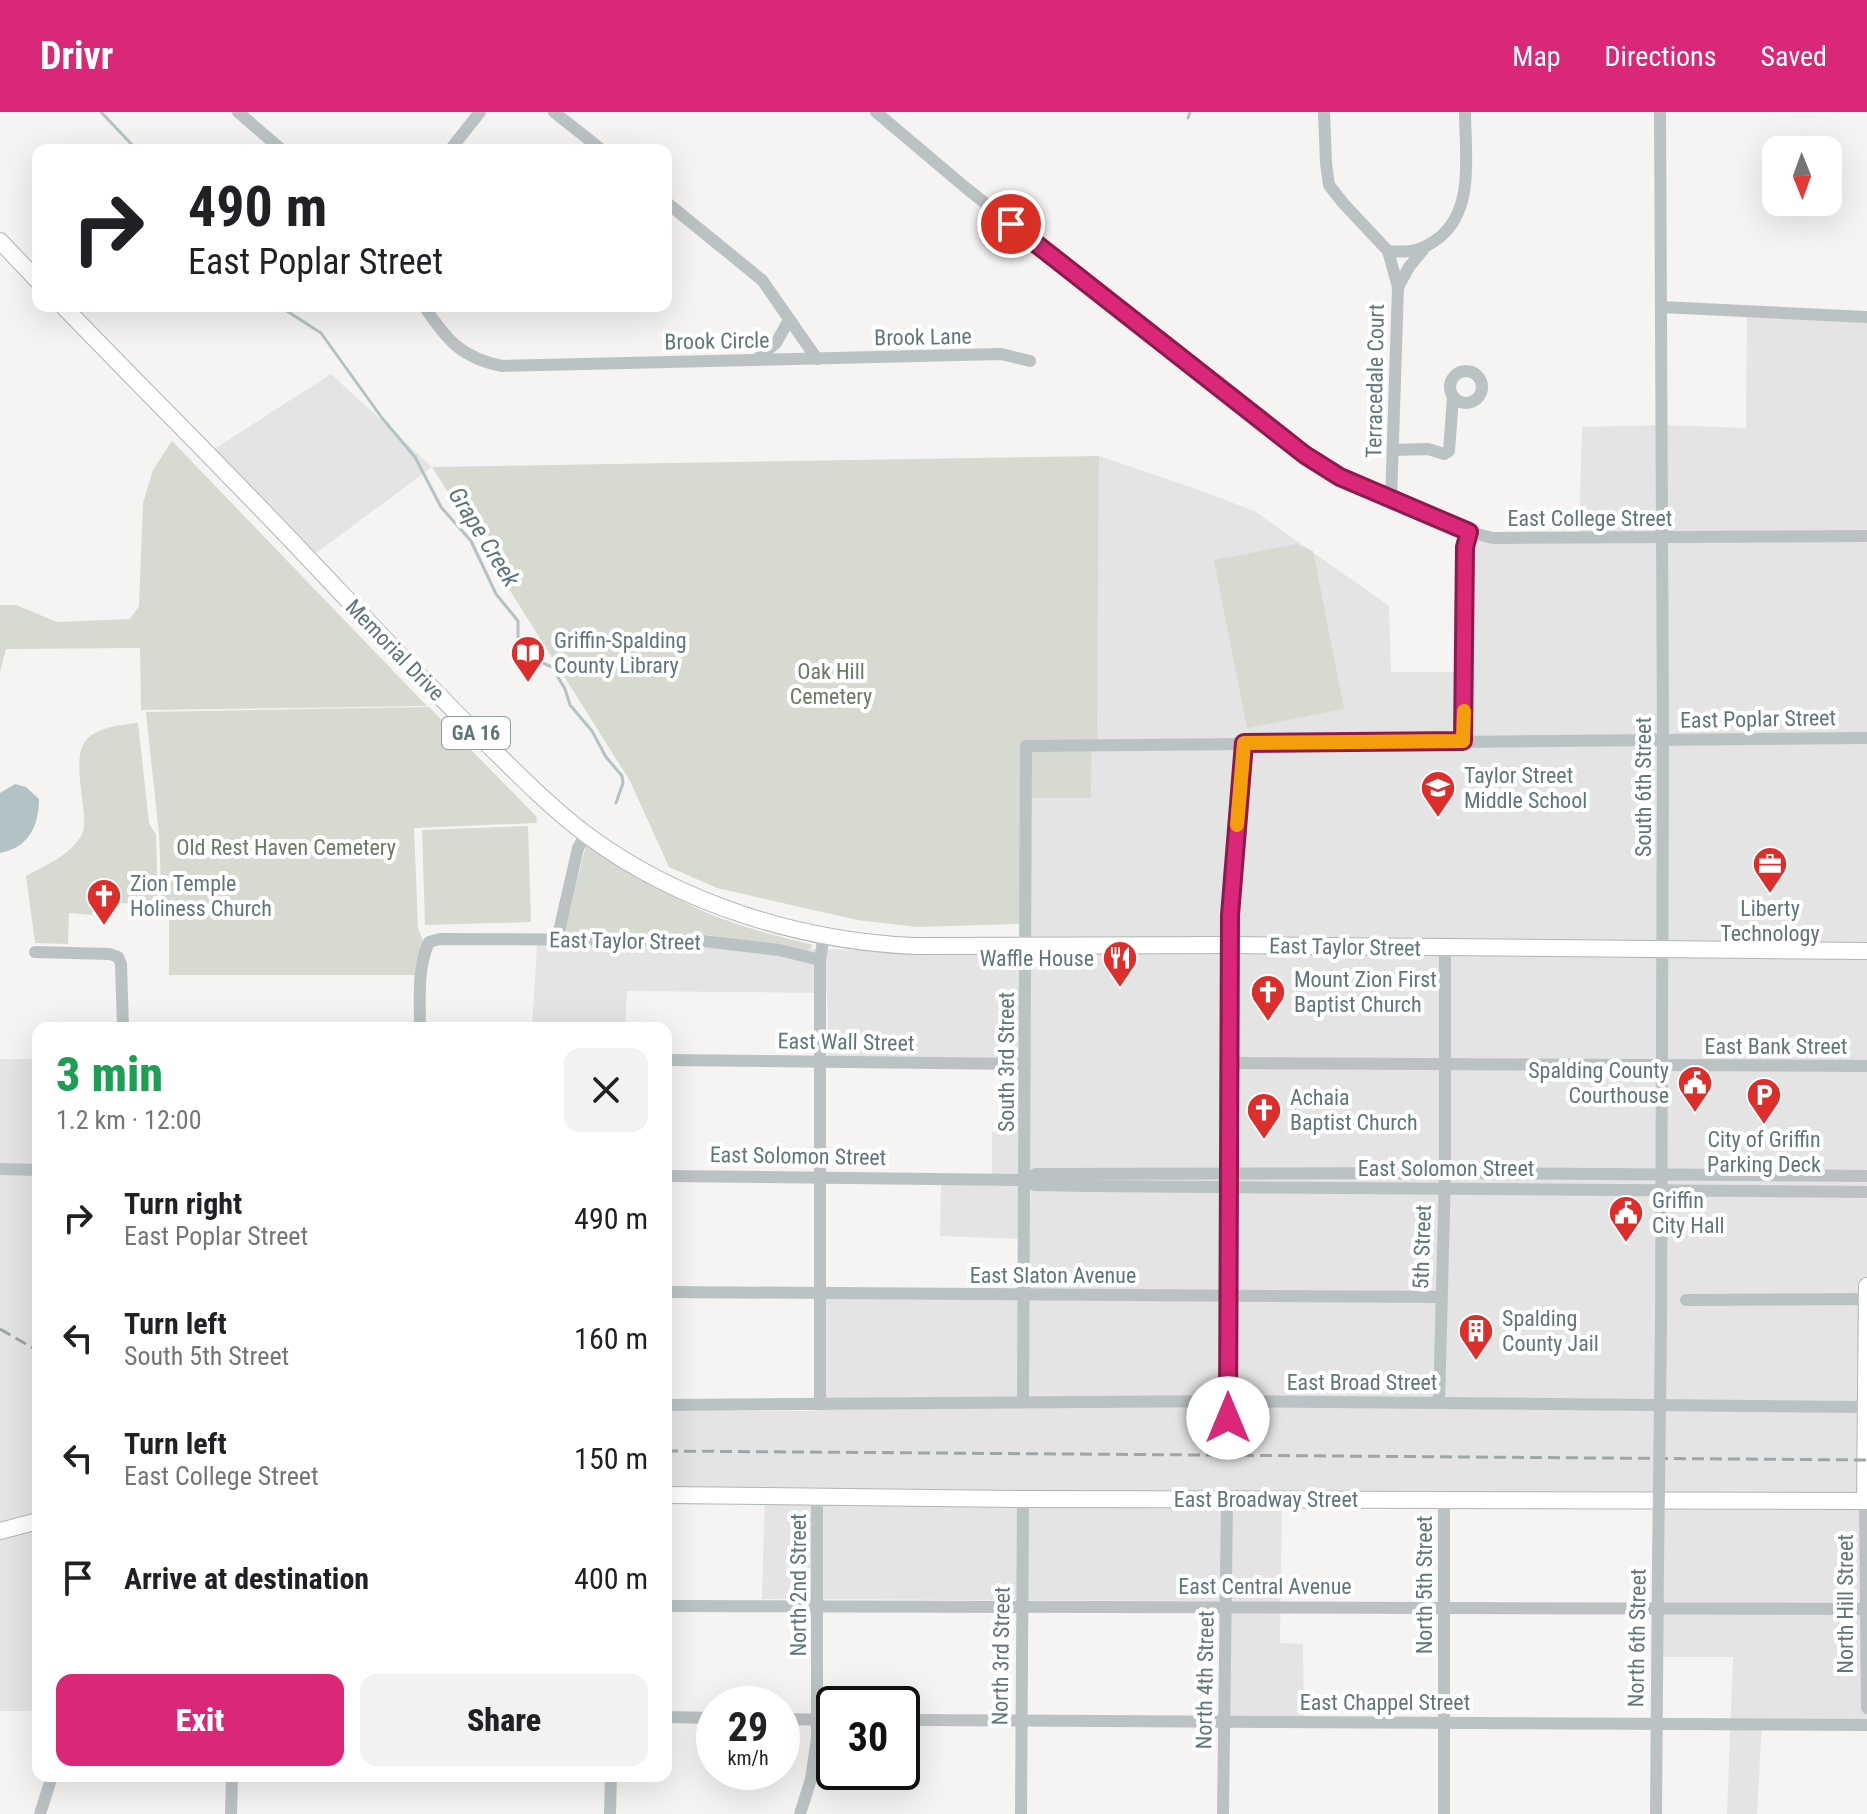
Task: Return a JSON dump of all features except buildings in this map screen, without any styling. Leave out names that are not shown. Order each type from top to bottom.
[{"type":"main road","points":[[0,241],[32,275]]},
{"type":"main road","name":"Memorial Drive","points":[[69,312],[436,694],[512,769],[586,834],[655,876],[700,898],[754,917],[824,935]]},
{"type":"main road","name":"East Taylor Street","points":[[824,935],[892,945],[1867,951]]},
{"type":"main road","points":[[1866,1501],[1867,1286]]},
{"type":"main road","name":"East Broadway Street","points":[[672,1495],[1866,1501]]},
{"type":"main road","points":[[0,1531],[32,1523]]},
{"type":"street","points":[[238,112],[275,144]]},
{"type":"street","points":[[455,144],[480,112]]},
{"type":"street","points":[[554,112],[594,144]]},
{"type":"street","name":"East College Street","points":[[876,112],[978,198],[1305,455],[1340,477],[1391,501],[1469,532],[1493,538],[1867,536]]},
{"type":"street","points":[[1324,112],[1329,185],[1389,258],[1423,250]]},
{"type":"street","points":[[1398,287],[1409,267],[1423,250],[1449,229],[1460,210],[1464,193],[1465,112]]},
{"type":"street","name":"South 6th Street","points":[[1660,112],[1663,740],[1660,1463]]},
{"type":"street","name":"Brook Circle","points":[[672,207],[762,280],[817,359]]},
{"type":"street","name":"Terracedale Court","points":[[1389,258],[1398,287],[1391,501]]},
{"type":"street","points":[[1661,307],[1867,317]]},
{"type":"street","name":"Brook Circle","points":[[428,312],[459,350],[479,362],[502,366],[817,359]]},
{"type":"street","points":[[755,361],[776,343],[789,320]]},
{"type":"street","name":"Brook Lane","points":[[817,359],[1001,354],[1030,361]]},
{"type":"street","points":[[1393,450],[1428,449],[1444,454],[1449,451],[1453,397]]},
{"type":"street","points":[[1463,741],[1465,547],[1469,532]]},
{"type":"street","name":"East Poplar Street","points":[[1026,746],[1867,738]]},
{"type":"street","points":[[1227,1435],[1231,1180],[1230,945],[1244,743]]},
{"type":"street","name":"South 3rd Street","points":[[1026,746],[1026,1180]]},
{"type":"street","points":[[557,940],[578,848],[586,834]]},
{"type":"street","points":[[820,1404],[820,960],[824,935]]},
{"type":"street","name":"East Taylor Street","points":[[420,1022],[422,970],[429,942],[440,939],[695,940],[779,950],[820,960]]},
{"type":"street","name":"5th Street","points":[[1439,1403],[1445,1173],[1445,949]]},
{"type":"street","points":[[35,952],[110,954],[118,957],[121,964],[123,1022]]},
{"type":"street","name":"East Wall Street","points":[[672,1060],[1025,1064]]},
{"type":"street","points":[[1229,1063],[1445,1064]]},
{"type":"street","name":"East Bank Street","points":[[1445,1064],[1867,1066]]},
{"type":"street","points":[[0,1169],[32,1170]]},
{"type":"street","name":"East Solomon Street","points":[[1231,1180],[1445,1173],[1867,1176]]},
{"type":"street","name":"East Solomon Street","points":[[672,1176],[1026,1180],[1036,1174],[1444,1188],[1867,1192]]},
{"type":"street","points":[[1023,1402],[1026,1180]]},
{"type":"street","name":"East Slaton Avenue","points":[[672,1292],[1440,1297]]},
{"type":"street","points":[[1686,1300],[1867,1299]]},
{"type":"street","name":"East Broad Street","points":[[672,1405],[1228,1401],[1867,1407]]},
{"type":"street","name":"North 6th Street","points":[[1656,1814],[1660,1463]]},
{"type":"street","name":"North 2nd Street","points":[[817,1497],[818,1686]]},
{"type":"street","name":"North 3rd Street","points":[[1021,1814],[1023,1499]]},
{"type":"street","name":"North 4th Street","points":[[1223,1814],[1227,1499]]},
{"type":"street","name":"North 5th Street","points":[[1444,1499],[1444,1814]]},
{"type":"street","name":"North Hill Street","points":[[1866,1501],[1867,1708]]},
{"type":"street","name":"East Central Avenue","points":[[672,1606],[1866,1609]]},
{"type":"street","points":[[672,1717],[696,1718]]},
{"type":"street","name":"East Chappel Street","points":[[920,1720],[1867,1725]]},
{"type":"street","name":"North 2nd Street","points":[[800,1814],[811,1779],[816,1737]]},
{"type":"street","points":[[40,1814],[50,1782]]},
{"type":"street","points":[[231,1814],[232,1782]]},
{"type":"street","points":[[610,1814],[611,1782]]},
{"type":"shaded area","points":[[1747,310],[1867,318],[1867,1725],[1762,1722],[1757,1814],[1727,1814],[1733,1657],[1654,1657],[1657,1501],[1282,1498],[1280,1643],[1303,1644],[1304,1717],[1222,1716],[1222,1601],[762,1599],[765,1495],[672,1494],[672,1411],[814,1411],[815,1287],[1020,1292],[1023,1239],[940,1236],[941,1180],[992,1179],[992,1132],[1016,1130],[1020,1061],[829,1058],[827,993],[627,991],[625,1022],[532,1022],[537,945],[1021,952],[1021,798],[1091,798],[1092,739],[1097,739],[1099,456],[1256,512],[1389,606],[1391,672],[1465,672],[1468,534],[1579,534],[1582,427],[1663,425],[1746,428]]},
{"type":"shaded area","points":[[331,374],[432,467],[312,556],[213,450]]},
{"type":"shaded area","points":[[15,784],[26,787],[39,799],[37,818],[25,841],[0,853],[0,793]]},
{"type":"shaded area","points":[[0,1059],[32,1059],[32,1711],[0,1711]]},
{"type":"green space","points":[[172,441],[427,706],[141,710],[140,648],[6,649],[0,672],[0,605],[16,605],[57,622],[130,619],[139,606],[143,503],[153,470]]},
{"type":"green space","name":"Oak Hill Cemetery","points":[[1099,456],[1097,739],[1092,740],[1091,798],[1022,798],[1021,924],[917,927],[857,920],[717,888],[669,867],[630,781],[432,467]]},
{"type":"green space","points":[[1296,544],[1313,551],[1344,709],[1247,728],[1214,560]]},
{"type":"green space","name":"Old Rest Haven Cemetery","points":[[429,707],[536,816],[537,823],[414,828],[418,928],[423,941],[415,975],[169,975],[169,909],[162,907],[159,834],[146,712]]},
{"type":"green space","points":[[138,723],[149,823],[156,835],[158,907],[94,900],[92,915],[69,913],[68,944],[35,943],[26,876],[64,855],[83,833],[79,769],[83,745],[101,730]]},
{"type":"green space","points":[[528,826],[531,922],[425,925],[422,830]]},
{"type":"green space","points":[[586,845],[708,913],[813,945],[808,951],[701,934],[564,933]]},
{"type":"waterway","name":"Grape Creek","points":[[101,112],[131,144]]},
{"type":"waterway","points":[[1188,118],[1190,112]]},
{"type":"waterway","name":"Grape Creek","points":[[288,312],[321,333],[382,418],[415,457],[441,507],[471,541],[496,594],[518,621],[518,637],[523,647],[531,658],[552,667],[570,705],[622,776],[623,783],[616,803]]},
{"type":"railway","points":[[0,1329],[32,1348]]},
{"type":"railway","points":[[672,1451],[1867,1460]]},
{"type":"slow traffic","points":[[1237,825],[1244,743],[1463,741],[1464,711]]},
{"type":"place","name":"Griffin-Spalding County Library","points":[[528,684]]},
{"type":"place","name":"Taylor Street Middle School","points":[[1438,819]]},
{"type":"place","name":"Liberty Technology","points":[[1770,895]]},
{"type":"place","name":"Zion Temple Holiness Church","points":[[104,927]]},
{"type":"place","name":"Waffle House","points":[[1120,989]]},
{"type":"place","name":"Mount Zion First Baptist Church","points":[[1268,1023]]},
{"type":"place","name":"Spalding County Courthouse","points":[[1695,1114]]},
{"type":"place","name":"City of Griffin Parking Deck","points":[[1764,1126]]},
{"type":"place","name":"Achaia Baptist Church","points":[[1264,1141]]},
{"type":"place","name":"Griffin City Hall","points":[[1626,1244]]},
{"type":"place","name":"Spalding County Jail","points":[[1476,1362]]},
{"type":"route","points":[[1011,224],[1305,455],[1340,477],[1391,501],[1469,532],[1465,547],[1463,741],[1244,743],[1230,915],[1228,1418]]}]
